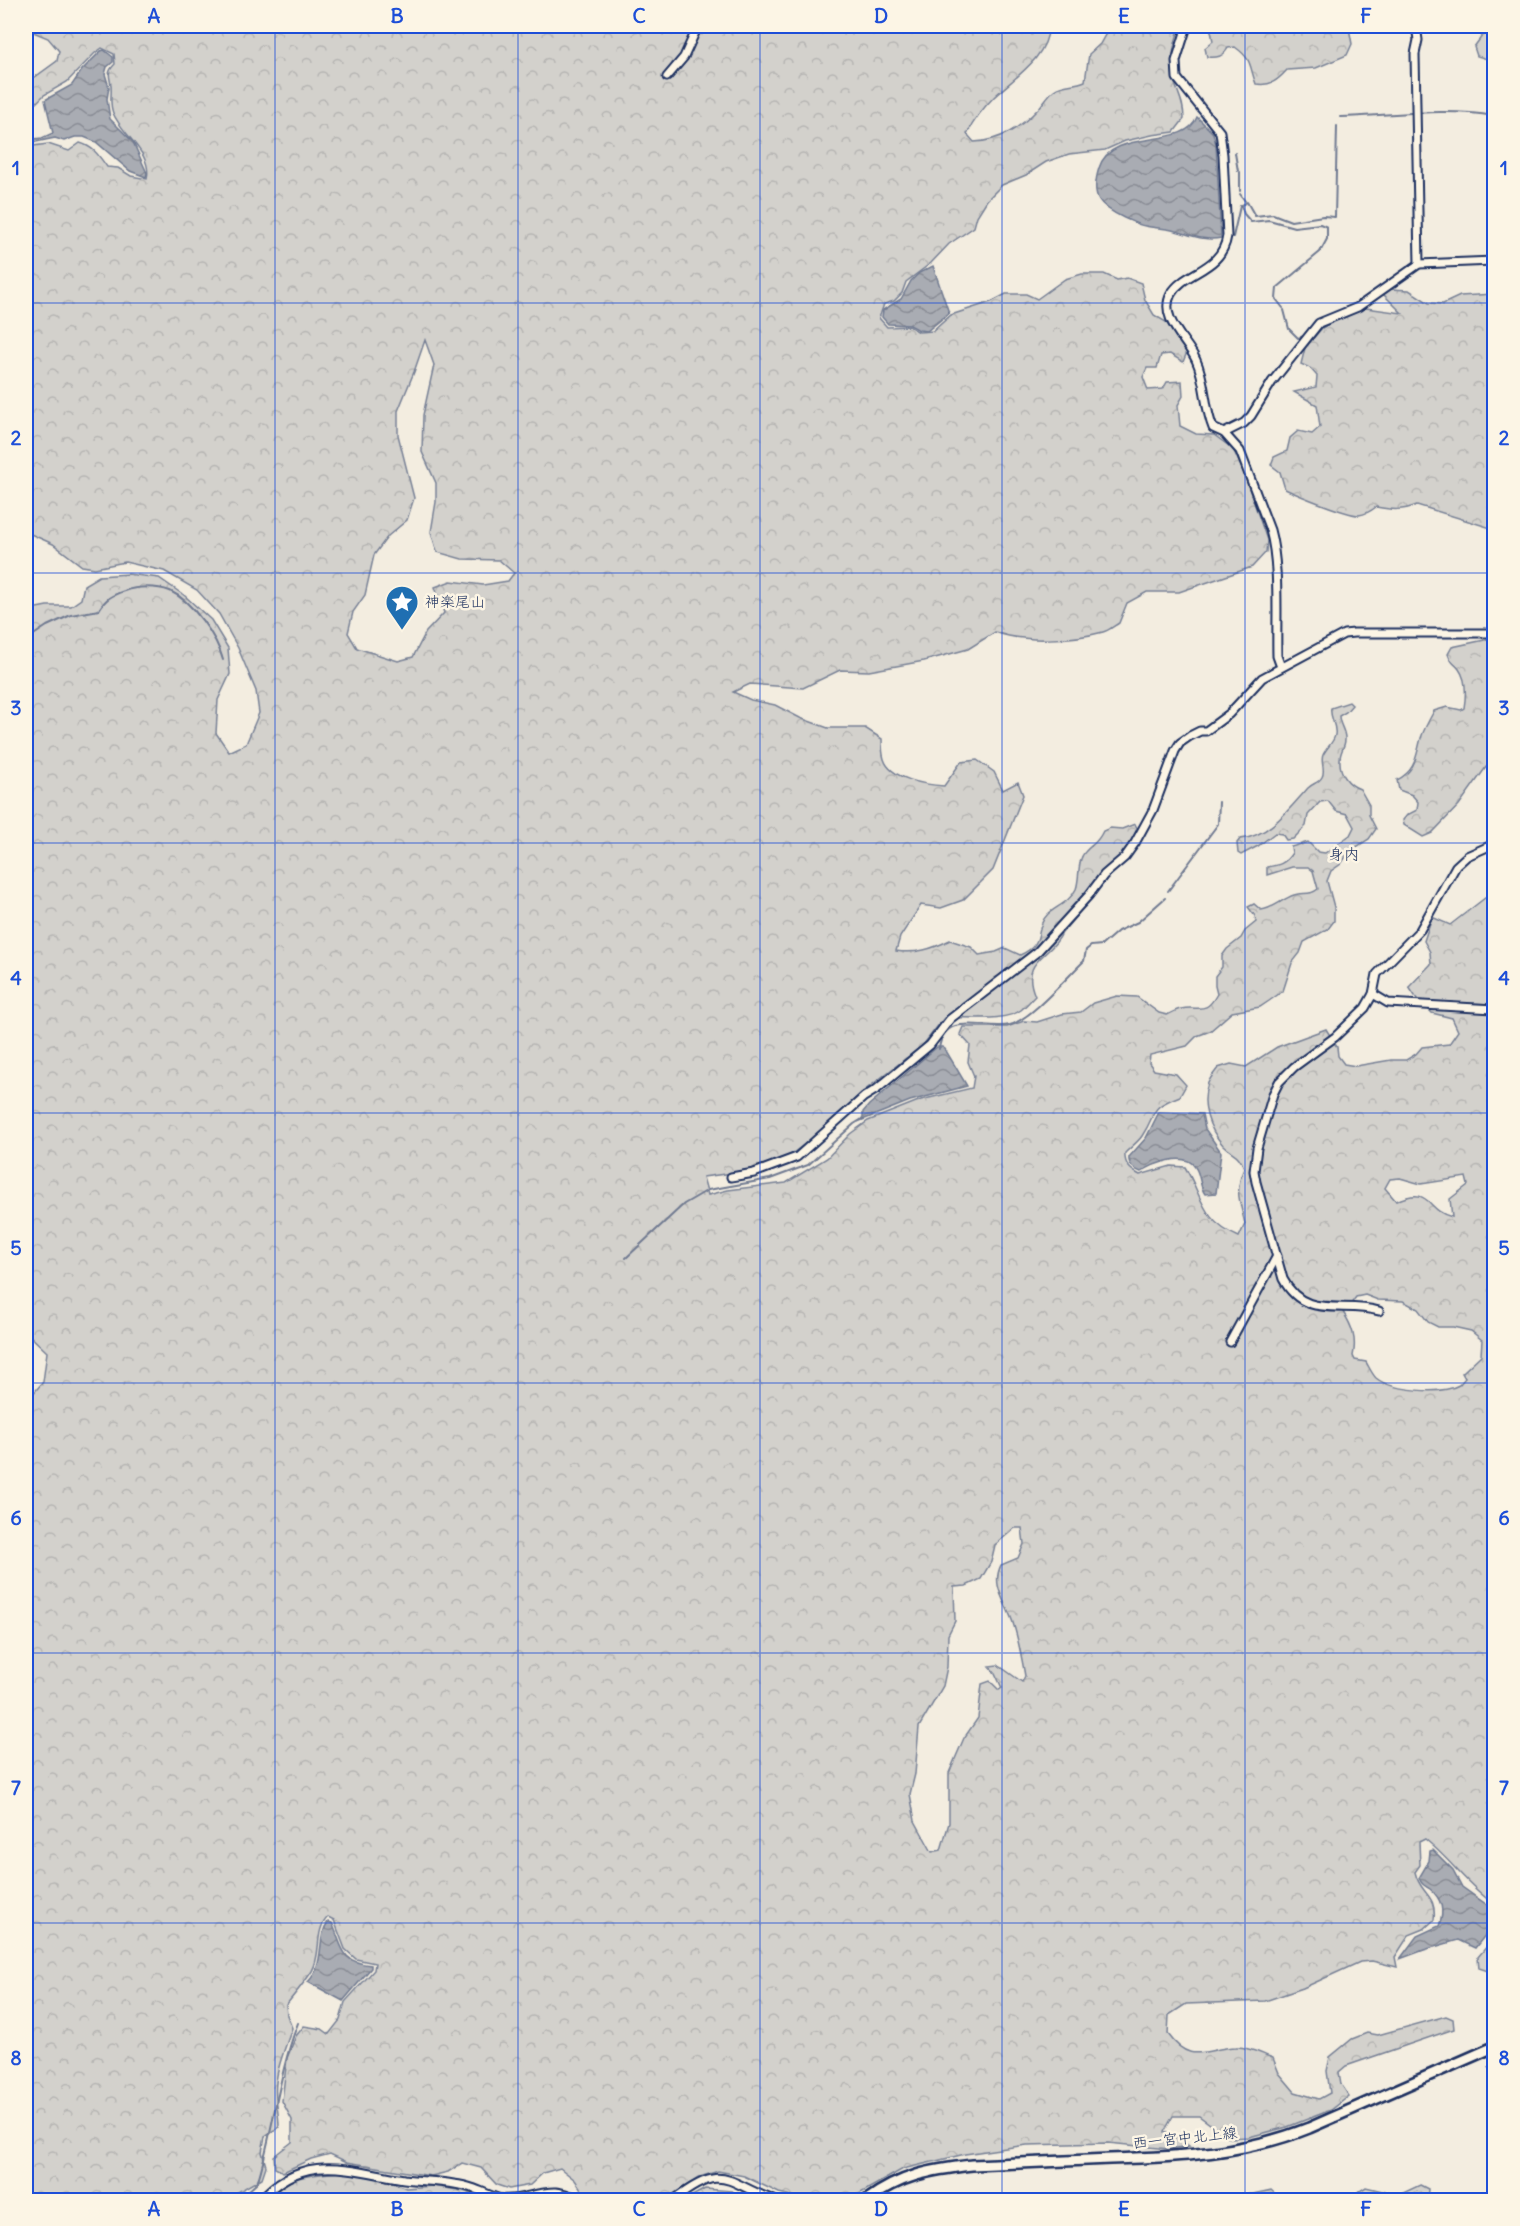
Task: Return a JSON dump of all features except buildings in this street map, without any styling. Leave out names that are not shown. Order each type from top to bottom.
[{"type":"main road","name":"西一宮中北上線","points":[[867,2200],[884,2187],[908,2176],[936,2170],[972,2165],[1198,2155],[1257,2145],[1281,2139],[1308,2128],[1494,2047]]},
{"type":"street","points":[[667,77],[684,57],[699,26]]},
{"type":"street","points":[[1187,26],[1176,61],[1177,78],[1220,132],[1227,236],[1226,246],[1220,256],[1172,292],[1168,308],[1173,324],[1198,365],[1213,428],[1224,433],[1240,450],[1274,543],[1277,656],[1281,668]]},
{"type":"street","points":[[1416,26],[1418,39],[1415,54],[1419,264]]},
{"type":"street","points":[[1224,433],[1244,423],[1251,416],[1272,382],[1319,323],[1358,307],[1419,264],[1494,261]]},
{"type":"street","points":[[731,1177],[754,1173],[797,1157],[864,1097],[930,1045],[950,1019],[1037,952],[1089,895],[1104,875],[1125,857],[1135,843],[1153,810],[1180,742],[1200,731],[1206,731],[1217,723],[1239,704],[1262,678],[1336,638],[1354,633],[1494,633]]},
{"type":"street","points":[[1379,1311],[1370,1308],[1332,1307],[1305,1303],[1289,1290],[1283,1279],[1254,1171],[1257,1148],[1273,1094],[1285,1074],[1335,1037],[1365,1008],[1373,994],[1377,974],[1420,930],[1456,866],[1467,856],[1494,844]]},
{"type":"street","points":[[1373,994],[1388,1003],[1494,1009]]},
{"type":"street","points":[[1230,1342],[1277,1256]]},
{"type":"street","points":[[260,2200],[272,2188],[294,2173],[327,2168],[351,2168],[407,2179],[450,2183],[474,2188],[500,2199],[517,2199],[559,2192],[582,2200]]},
{"type":"street","points":[[674,2200],[700,2183],[721,2177],[732,2179],[774,2200]]},
{"type":"green space","points":[[26,26],[1049,26],[1043,48],[1037,57],[994,97],[976,119],[967,134],[974,142],[993,139],[1010,132],[1032,115],[1054,90],[1085,81],[1089,54],[1100,44],[1110,26],[1180,26],[1172,70],[1183,107],[1184,119],[1174,132],[1125,141],[1105,150],[1069,154],[1046,162],[1026,175],[1002,185],[987,200],[977,216],[974,227],[949,244],[931,263],[906,282],[902,293],[894,301],[884,304],[879,318],[887,327],[909,326],[919,332],[933,331],[951,315],[991,302],[1006,294],[1026,294],[1037,299],[1065,279],[1082,274],[1104,274],[1117,280],[1127,278],[1141,283],[1145,300],[1154,315],[1166,322],[1187,352],[1183,362],[1170,354],[1161,355],[1157,368],[1147,368],[1143,377],[1148,390],[1163,389],[1167,382],[1182,381],[1183,396],[1178,405],[1180,426],[1196,434],[1214,435],[1233,449],[1267,540],[1266,552],[1252,567],[1179,592],[1147,592],[1127,603],[1119,623],[1103,632],[1078,637],[1034,639],[995,632],[968,649],[924,661],[869,671],[840,670],[803,688],[750,684],[733,692],[751,700],[775,705],[800,718],[828,728],[865,728],[882,739],[884,759],[893,772],[910,780],[944,786],[961,762],[977,760],[994,772],[1003,790],[1018,782],[1023,795],[993,870],[963,900],[941,908],[921,905],[900,937],[896,951],[924,950],[950,940],[971,947],[979,955],[1005,948],[1020,955],[1034,946],[1041,925],[1048,914],[1067,901],[1076,889],[1082,855],[1097,841],[1103,831],[1110,828],[1122,829],[1135,824],[1138,830],[1105,881],[1034,966],[1031,984],[1035,996],[1021,1010],[995,1018],[944,1018],[923,1045],[860,1094],[815,1136],[789,1156],[748,1171],[703,1177],[708,1195],[728,1190],[786,1183],[827,1158],[850,1134],[868,1121],[921,1100],[972,1088],[974,1076],[968,1062],[970,1045],[960,1034],[963,1027],[1007,1027],[1024,1021],[1037,1022],[1062,1014],[1081,1012],[1093,1003],[1117,996],[1137,997],[1159,1013],[1167,1015],[1181,1009],[1201,1008],[1209,1005],[1217,994],[1215,976],[1222,967],[1222,956],[1256,922],[1255,916],[1248,907],[1254,904],[1261,910],[1265,909],[1294,895],[1318,889],[1313,871],[1308,867],[1292,867],[1267,875],[1267,867],[1287,860],[1292,853],[1291,847],[1308,842],[1318,852],[1325,853],[1350,835],[1354,827],[1347,814],[1336,811],[1328,801],[1320,802],[1308,815],[1306,826],[1293,839],[1286,840],[1282,834],[1275,833],[1258,846],[1241,855],[1238,853],[1237,843],[1240,839],[1251,837],[1270,827],[1308,788],[1321,779],[1323,755],[1335,735],[1331,708],[1349,702],[1352,705],[1339,716],[1345,737],[1340,764],[1343,774],[1348,781],[1360,789],[1369,805],[1369,815],[1376,829],[1369,839],[1350,851],[1341,864],[1331,871],[1327,881],[1334,907],[1334,921],[1328,929],[1304,942],[1300,953],[1292,963],[1283,991],[1260,1007],[1232,1012],[1210,1031],[1197,1036],[1187,1046],[1150,1055],[1149,1063],[1154,1070],[1176,1074],[1186,1085],[1180,1096],[1163,1104],[1155,1111],[1142,1136],[1125,1153],[1125,1157],[1128,1166],[1140,1175],[1171,1166],[1185,1167],[1210,1216],[1217,1224],[1239,1237],[1245,1224],[1239,1190],[1244,1168],[1238,1157],[1218,1139],[1207,1116],[1205,1100],[1208,1083],[1218,1068],[1231,1064],[1246,1067],[1277,1047],[1326,1029],[1344,1064],[1356,1066],[1406,1060],[1422,1047],[1449,1044],[1458,1031],[1452,1018],[1432,1013],[1425,1006],[1494,1011],[1494,1904],[1425,1839],[1419,1842],[1420,1865],[1415,1872],[1417,1880],[1433,1904],[1434,1920],[1424,1929],[1409,1935],[1395,1957],[1397,1967],[1372,1961],[1360,1962],[1303,1988],[1265,2001],[1186,2004],[1169,2015],[1168,2034],[1176,2044],[1191,2052],[1199,2053],[1240,2047],[1273,2058],[1279,2073],[1295,2092],[1319,2099],[1330,2093],[1327,2071],[1330,2057],[1352,2039],[1367,2033],[1378,2035],[1446,2016],[1453,2019],[1454,2029],[1346,2066],[1339,2072],[1341,2084],[1349,2096],[1331,2110],[1287,2127],[1249,2137],[1229,2138],[1199,2116],[1173,2116],[1164,2132],[1177,2137],[1189,2146],[1169,2149],[1108,2143],[1027,2145],[965,2154],[903,2169],[859,2194],[835,2200],[808,2200],[779,2193],[744,2176],[718,2171],[700,2177],[664,2200],[598,2200],[585,2195],[575,2180],[560,2168],[543,2173],[530,2185],[509,2189],[497,2185],[481,2168],[462,2163],[448,2172],[431,2176],[347,2162],[330,2154],[311,2159],[283,2172],[275,2168],[274,2156],[292,2142],[292,2120],[282,2101],[287,2058],[296,2036],[304,2026],[322,2029],[329,2034],[340,2020],[345,2002],[374,1970],[375,1963],[356,1959],[345,1949],[334,1920],[328,1917],[319,1935],[317,1957],[312,1971],[286,2005],[292,2028],[276,2080],[279,2127],[265,2136],[262,2152],[266,2166],[262,2178],[236,2193],[230,2200],[26,2200],[26,1402],[43,1382],[47,1352],[26,1332],[26,610],[47,606],[71,606],[81,599],[84,585],[99,576],[128,574],[159,578],[185,596],[211,620],[228,648],[230,674],[218,700],[216,733],[229,752],[246,744],[259,713],[256,691],[238,648],[219,614],[197,590],[164,571],[125,562],[95,568],[82,566],[53,544],[26,532],[26,147],[48,144],[69,151],[80,143],[93,149],[107,167],[118,168],[131,176],[147,179],[148,170],[141,152],[113,113],[109,73],[115,64],[114,54],[102,48],[67,82],[44,95],[26,113],[26,77],[35,77],[57,61],[59,51],[48,38],[26,29]],"holes":[[[425,340],[434,365],[423,415],[422,452],[436,483],[436,502],[431,532],[437,552],[462,559],[499,560],[514,573],[508,581],[483,585],[451,581],[435,587],[444,613],[426,632],[413,657],[398,661],[357,648],[348,633],[353,612],[365,595],[374,555],[388,536],[407,520],[414,498],[398,435],[398,411]],[[1466,1177],[1468,1185],[1450,1199],[1452,1217],[1443,1214],[1423,1197],[1408,1197],[1396,1201],[1385,1188],[1390,1179],[1400,1178],[1421,1184]],[[1365,1295],[1378,1300],[1403,1301],[1418,1309],[1428,1322],[1438,1327],[1453,1327],[1471,1331],[1482,1340],[1481,1355],[1462,1373],[1465,1378],[1460,1384],[1451,1388],[1429,1391],[1405,1389],[1383,1382],[1376,1378],[1366,1362],[1355,1360],[1353,1356],[1353,1333],[1343,1312],[1345,1304],[1350,1305],[1356,1297]],[[1015,1528],[1022,1528],[1024,1544],[1018,1558],[1001,1565],[998,1581],[1001,1595],[1016,1632],[1025,1676],[1022,1682],[998,1665],[989,1666],[1002,1688],[999,1690],[990,1681],[982,1684],[978,1718],[964,1738],[949,1773],[949,1823],[941,1850],[932,1852],[915,1821],[910,1794],[915,1774],[919,1727],[943,1686],[947,1667],[948,1635],[955,1621],[954,1587],[966,1586],[981,1579],[991,1562],[995,1545]]]},
{"type":"green space","points":[[1210,26],[1362,26],[1349,28],[1352,44],[1347,55],[1316,68],[1287,70],[1273,82],[1256,84],[1248,60],[1235,47],[1228,48],[1219,56],[1207,57],[1205,48],[1213,41]]},
{"type":"green space","points":[[1494,31],[1494,61],[1477,56],[1474,47],[1482,36]]},
{"type":"green space","points":[[1409,290],[1429,303],[1443,304],[1460,296],[1494,294],[1494,529],[1417,505],[1397,509],[1376,507],[1359,515],[1344,512],[1285,489],[1280,472],[1271,465],[1274,457],[1287,451],[1290,438],[1298,431],[1312,434],[1320,427],[1317,405],[1294,392],[1316,387],[1317,376],[1310,368],[1301,364],[1305,348],[1322,328],[1347,314],[1366,308],[1402,313],[1380,291]]},
{"type":"green space","points":[[1494,638],[1494,756],[1459,805],[1432,833],[1423,837],[1404,825],[1403,820],[1417,810],[1418,802],[1412,795],[1399,790],[1397,780],[1412,768],[1422,735],[1434,711],[1447,707],[1461,710],[1464,708],[1465,683],[1462,673],[1448,654],[1452,647]]},
{"type":"green space","points":[[1494,891],[1494,1004],[1419,1002],[1409,987],[1431,964],[1430,952],[1424,941],[1432,917],[1450,925]]},
{"type":"green space","points":[[1494,1938],[1494,1973],[1479,1968],[1478,1957]]},
{"type":"green space","points":[[343,2172],[378,2177],[406,2188],[433,2186],[464,2191],[484,2200],[270,2200],[277,2191],[293,2180],[312,2175]]},
{"type":"green space","points":[[1420,2185],[1428,2189],[1427,2200],[1350,2200],[1352,2196],[1366,2187],[1399,2195]]},
{"type":"green space","points":[[705,2189],[732,2191],[749,2200],[685,2200]]},
{"type":"green space","points":[[1271,2190],[1282,2200],[1184,2200],[1190,2196],[1253,2194]]},
{"type":"water","points":[[104,50],[113,57],[113,62],[107,67],[105,74],[109,87],[107,99],[110,119],[133,142],[147,173],[146,177],[130,171],[96,142],[84,137],[64,141],[55,138],[26,144],[26,140],[42,138],[53,133],[45,100],[72,85],[82,70]]},
{"type":"water","points":[[1197,117],[1213,133],[1216,144],[1221,238],[1203,238],[1140,225],[1115,214],[1103,205],[1096,193],[1096,178],[1106,155],[1118,147],[1133,142],[1178,133],[1190,127]]},
{"type":"water","points":[[933,266],[949,313],[927,331],[910,325],[888,324],[882,317],[883,310],[901,299],[911,281],[919,273]]},
{"type":"water","points":[[937,1047],[945,1049],[967,1086],[910,1101],[860,1121],[869,1105]]},
{"type":"water","points":[[1159,1112],[1202,1114],[1205,1129],[1221,1152],[1216,1193],[1205,1194],[1198,1173],[1190,1162],[1169,1160],[1141,1172],[1131,1164],[1129,1157],[1146,1138]]},
{"type":"water","points":[[1433,1850],[1453,1870],[1462,1887],[1494,1910],[1494,1924],[1475,1948],[1458,1940],[1400,1959],[1417,1936],[1439,1926],[1441,1921],[1440,1901],[1430,1889],[1422,1884],[1419,1878],[1429,1861],[1430,1851]]},
{"type":"water","points":[[328,1922],[332,1923],[347,1956],[371,1965],[371,1968],[343,2001],[308,1982],[317,1967],[322,1935]]},
{"type":"waterway","points":[[1340,117],[1436,112],[1494,116]]},
{"type":"waterway","points":[[1230,237],[1233,237],[1240,206],[1247,202],[1255,216],[1273,214],[1291,221],[1323,216],[1335,217],[1337,126]]},
{"type":"waterway","points":[[1235,153],[1238,171]]},
{"type":"waterway","points":[[1240,172],[1240,191]]},
{"type":"waterway","points":[[1240,194],[1245,201]]},
{"type":"waterway","points":[[1241,205],[1244,214],[1251,222],[1269,220],[1294,227],[1320,224],[1327,227],[1327,239],[1320,252],[1277,288],[1276,299],[1283,308]]},
{"type":"waterway","points":[[1284,310],[1289,329],[1298,338],[1304,336]]},
{"type":"waterway","points":[[26,640],[47,626],[71,615],[99,610],[112,596],[135,588],[153,587],[170,591],[195,611],[215,641],[223,660]]},
{"type":"waterway","points":[[1168,891],[1218,824],[1219,802]]},
{"type":"waterway","points":[[939,1049],[943,1037],[949,1029],[957,1025],[1010,1025],[1028,1015],[1084,961],[1086,950],[1091,946],[1102,945],[1118,931],[1138,922],[1165,898]]},
{"type":"waterway","points":[[626,1258],[684,1204],[708,1190],[770,1179],[808,1165],[862,1119]]},
{"type":"waterway","points":[[238,2200],[256,2184],[259,2177],[281,2080],[298,2023]]},
{"type":"waterway","points":[[1489,2067],[1494,2071]]},
{"type":"place","name":"神楽尾山","points":[[402,631]]},
{"type":"district","name":"身内","points":[[1344,854]]}]
